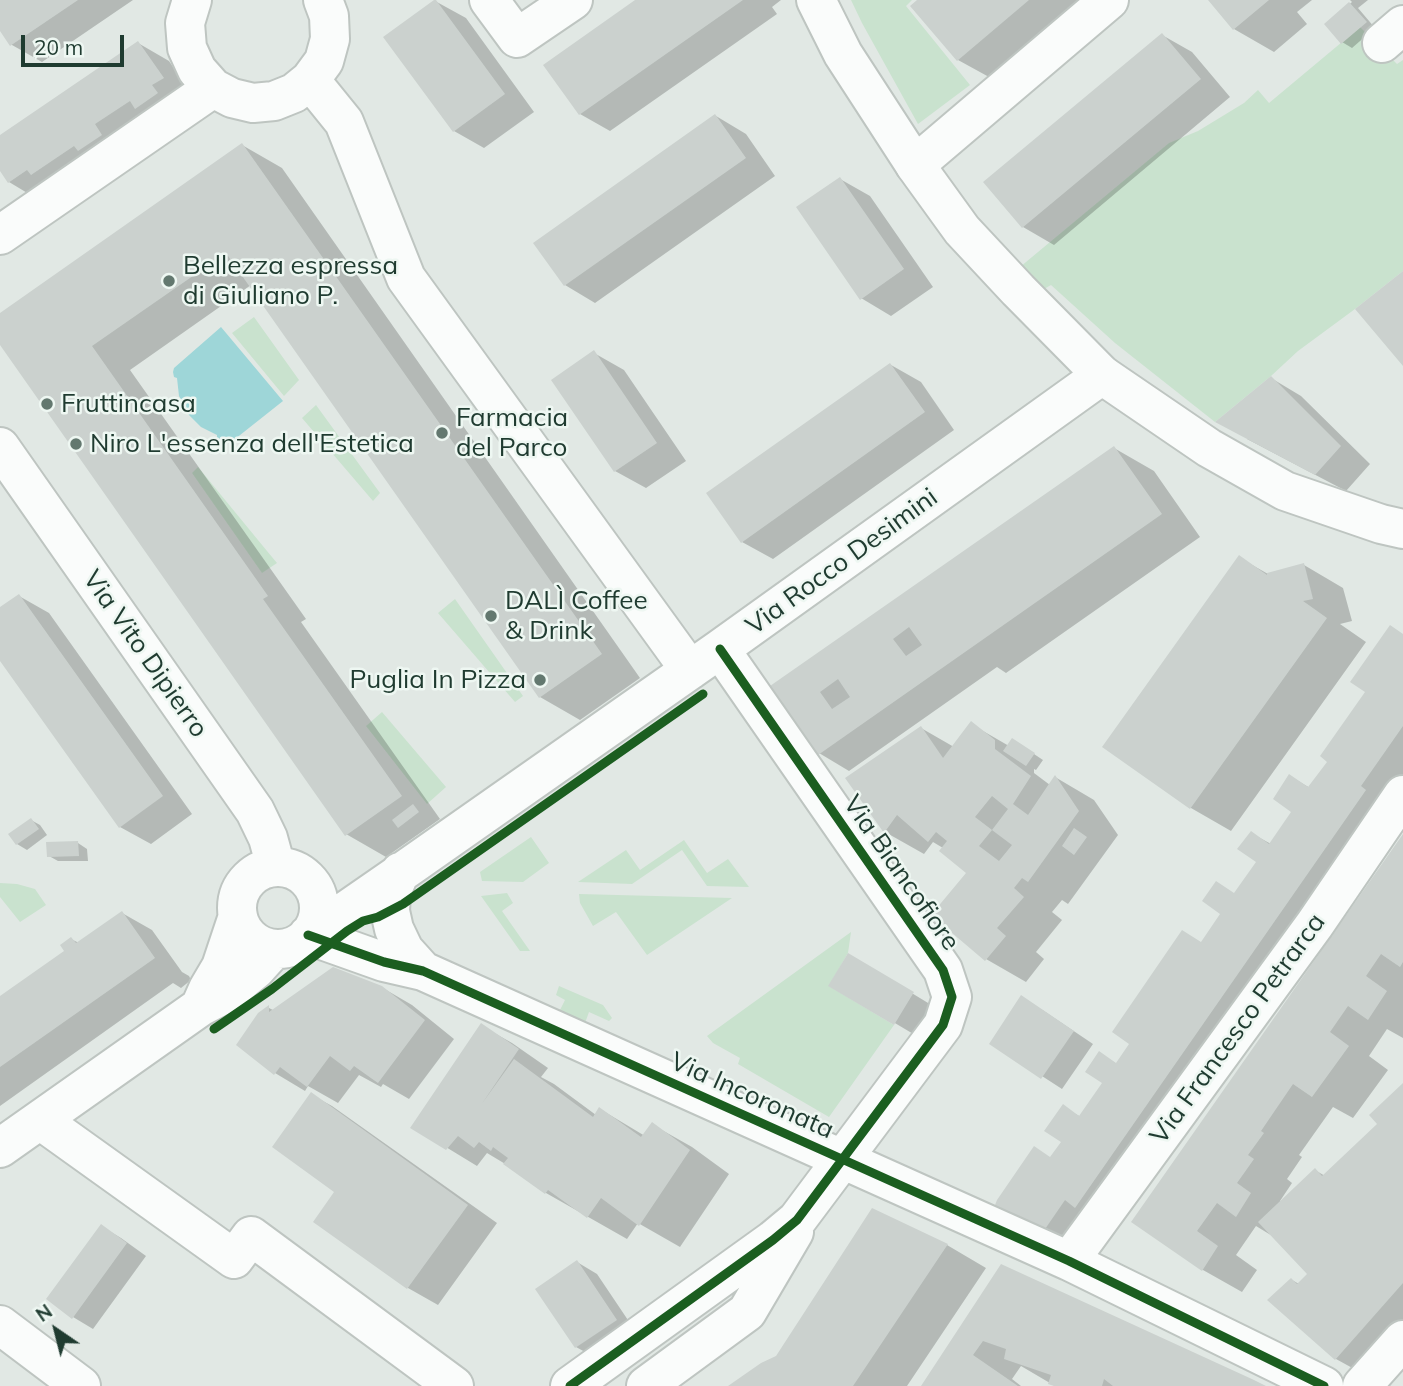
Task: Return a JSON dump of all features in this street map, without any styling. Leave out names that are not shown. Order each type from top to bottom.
[{"type":"street","points":[[192,0],[185,23],[187,48],[197,70],[214,88],[232,99],[253,103],[274,101],[294,93],[310,80],[324,61],[330,39],[329,16],[323,0]]},
{"type":"street","points":[[489,0],[517,38],[573,0]]},
{"type":"street","points":[[816,0],[843,54],[962,230],[1017,290],[1102,375],[1209,448],[1285,491],[1403,529]]},
{"type":"street","points":[[915,164],[1109,0]]},
{"type":"street","points":[[310,80],[344,122],[406,278],[690,670]]},
{"type":"street","points":[[0,235],[214,88]]},
{"type":"street","name":"Via Rocco Desimini","points":[[0,1148],[200,1007],[227,993],[300,935],[344,912],[405,870],[720,649],[1102,375]]},
{"type":"street","name":"Via Vito Dipierro","points":[[0,447],[255,811],[268,838],[276,867]]},
{"type":"street","name":"Via Biancofiore","points":[[720,649],[943,970],[952,997],[943,1025],[797,1220]]},
{"type":"street","name":"Via Francesco Petrarca","points":[[1069,1261],[1315,924],[1403,795]]},
{"type":"street","name":"Via Rocco Desimini","points":[[200,1007],[221,967],[238,916],[237,902],[242,890],[250,879],[261,871],[276,867],[292,870],[311,884],[344,884],[405,870]]},
{"type":"street","name":"Via Incoronata","points":[[405,870],[391,893],[390,911],[394,929],[404,950],[423,971]]},
{"type":"street","points":[[238,916],[242,928],[251,939],[262,946],[300,935],[319,906],[311,884]]},
{"type":"street","name":"Via Incoronata","points":[[300,935],[384,962],[423,971],[1069,1261],[1324,1386]]},
{"type":"street","points":[[40,1120],[234,1259],[251,1236],[454,1386]]},
{"type":"street","points":[[570,1386],[797,1220]]},
{"type":"street","points":[[646,1386],[747,1312],[793,1235],[797,1220]]},
{"type":"street","points":[[0,1325],[81,1386]]},
{"type":"street","points":[[1362,1386],[1403,1340]]},
{"type":"green space","points":[[851,0],[912,0],[906,6],[970,85],[918,124]]},
{"type":"green space","points":[[1360,27],[1397,64],[1403,60],[1403,271],[1298,351],[1215,422],[1115,343],[1051,285],[1044,289],[1020,267],[1169,143],[1198,131],[1244,103],[1258,90],[1269,103]]},
{"type":"green space","points":[[254,317],[299,380],[284,396],[232,333]]},
{"type":"green space","points":[[316,405],[380,493],[373,501],[302,418]]},
{"type":"green space","points":[[198,467],[277,563],[262,573],[192,473]]},
{"type":"green space","points":[[455,599],[523,696],[515,702],[438,613]]},
{"type":"green space","points":[[382,712],[446,787],[427,804],[366,726]]},
{"type":"green space","points":[[531,837],[549,863],[523,882],[482,881],[480,872]]},
{"type":"green space","points":[[684,840],[707,873],[728,859],[749,887],[707,886],[682,850],[632,884],[578,882],[626,850],[640,870]]},
{"type":"green space","points":[[0,883],[35,889],[46,905],[20,922],[0,897]]},
{"type":"green space","points":[[507,893],[513,903],[502,911],[530,951],[520,951],[481,896]]},
{"type":"green space","points":[[579,894],[732,898],[647,955],[616,912],[593,926],[580,903]]},
{"type":"green space","points":[[851,932],[848,953],[829,986],[894,1025],[829,1117],[738,1064],[740,1058],[713,1043],[707,1036]]},
{"type":"green space","points":[[559,986],[603,1005],[612,1018],[609,1021],[589,1012],[585,1023],[560,1010],[565,1000],[556,995]]},
{"type":"water","points":[[221,327],[283,401],[230,443],[217,438],[217,435],[201,427],[189,415],[179,396],[177,378],[173,372],[174,368]]},
{"type":"building","points":[[0,0],[78,0],[10,46],[0,31]]},
{"type":"building","points":[[434,0],[505,94],[453,132],[383,37]]},
{"type":"building","points":[[635,0],[743,0],[579,115],[543,65]]},
{"type":"building","points":[[917,0],[1029,0],[957,61],[910,6]]},
{"type":"building","points":[[1208,0],[1269,0],[1233,30]]},
{"type":"building","points":[[1349,2],[1367,22],[1341,44],[1324,24]]},
{"type":"building","points":[[1162,33],[1201,79],[1022,228],[983,182]]},
{"type":"building","points":[[138,41],[164,78],[152,85],[158,93],[135,109],[130,101],[95,124],[102,135],[78,151],[74,146],[31,175],[27,170],[8,183],[0,171],[0,135]]},
{"type":"building","points":[[715,114],[746,158],[564,286],[533,243]]},
{"type":"building","points":[[242,143],[602,654],[539,698],[226,253],[92,346],[268,596],[263,599],[402,796],[345,836],[0,345],[0,313]]},
{"type":"building","points":[[840,177],[904,269],[860,300],[796,207]]},
{"type":"building","points":[[1403,271],[1403,366],[1355,309]]},
{"type":"building","points":[[594,350],[657,443],[614,472],[551,380]]},
{"type":"building","points":[[890,363],[925,412],[741,543],[706,493]]},
{"type":"building","points":[[1271,376],[1341,446],[1315,475],[1215,422]]},
{"type":"building","points":[[1114,446],[1162,514],[818,755],[770,686]],"holes":[[[909,627],[922,645],[906,656],[893,639]],[[838,679],[850,697],[832,709],[820,692]]]},
{"type":"building","points":[[1239,555],[1267,575],[1304,563],[1313,599],[1303,601],[1327,618],[1190,809],[1102,747]]},
{"type":"building","points":[[19,594],[163,796],[119,828],[0,661],[0,607]]},
{"type":"building","points":[[1390,625],[1403,634],[1403,726],[1361,786],[1366,790],[1075,1208],[1065,1200],[1043,1232],[993,1210],[1034,1146],[1050,1157],[1061,1142],[1044,1131],[1063,1104],[1079,1116],[1102,1083],[1085,1072],[1099,1051],[1116,1063],[1129,1044],[1112,1032],[1182,930],[1201,942],[1220,914],[1202,901],[1216,881],[1234,893],[1256,862],[1237,849],[1251,831],[1269,844],[1291,812],[1273,799],[1289,774],[1308,787],[1327,762],[1320,756],[1365,692],[1350,682]]},
{"type":"building","points":[[971,721],[995,740],[995,749],[1031,776],[1013,804],[1028,815],[1055,775],[1079,811],[1028,882],[1022,878],[1014,888],[1024,897],[997,928],[1006,936],[985,961],[931,915],[966,873],[939,851],[947,841],[936,832],[928,842],[897,815],[884,833],[845,778],[921,726],[943,758]],"holes":[[[992,796],[1008,809],[992,830],[975,817]],[[992,830],[1012,845],[999,861],[979,846]]]},
{"type":"building","points":[[1012,738],[1035,753],[1026,766],[1003,751]]},
{"type":"building","points":[[413,804],[419,812],[398,828],[392,820]]},
{"type":"building","points":[[31,818],[39,829],[16,845],[8,834]]},
{"type":"building","points":[[1074,828],[1087,837],[1074,855],[1062,846]]},
{"type":"building","points":[[1403,834],[1403,962],[1400,967],[1381,954],[1366,976],[1387,991],[1368,1020],[1348,1006],[1330,1032],[1349,1046],[1312,1097],[1293,1084],[1261,1131],[1264,1133],[1248,1155],[1254,1159],[1237,1183],[1251,1193],[1236,1217],[1217,1203],[1197,1231],[1218,1246],[1202,1271],[1131,1222]]},
{"type":"building","points":[[78,841],[79,856],[47,857],[46,842]]},
{"type":"building","points":[[122,911],[155,958],[0,1067],[0,996],[64,951],[60,945],[71,937],[76,943]]},
{"type":"building","points":[[848,953],[914,992],[894,1025],[828,986]]},
{"type":"building","points":[[333,967],[382,986],[425,1020],[378,1083],[354,1066],[350,1071],[330,1056],[307,1087],[280,1067],[274,1075],[236,1045],[258,1013],[269,1005],[269,1012]]},
{"type":"building","points":[[1021,995],[1074,1031],[1041,1079],[989,1044]]},
{"type":"building","points":[[481,1023],[519,1049],[481,1105],[514,1059],[593,1117],[599,1107],[641,1137],[652,1122],[690,1150],[639,1226],[601,1198],[587,1218],[548,1190],[545,1194],[503,1164],[508,1158],[493,1147],[491,1151],[479,1142],[474,1148],[458,1136],[446,1150],[410,1128]]},
{"type":"building","points":[[1403,1083],[1403,1283],[1335,1360],[1267,1300],[1291,1278],[1297,1284],[1307,1274],[1258,1222],[1315,1168],[1322,1176],[1377,1124],[1369,1115]]},
{"type":"building","points":[[311,1092],[468,1205],[407,1289],[313,1222],[334,1192],[272,1147]]},
{"type":"building","points":[[872,1208],[948,1244],[853,1386],[728,1386],[776,1356]]},
{"type":"building","points":[[101,1224],[127,1243],[72,1319],[46,1299]]},
{"type":"building","points":[[577,1260],[617,1320],[575,1348],[535,1289]]},
{"type":"building","points":[[1001,1264],[1266,1386],[1113,1386],[1104,1379],[1102,1386],[1054,1386],[1048,1384],[1051,1375],[1004,1359],[1006,1349],[983,1341],[973,1355],[1018,1386],[921,1386]]},
{"type":"cycle path","points":[[570,1386],[797,1220],[943,1025],[952,997],[943,970],[720,649]]},
{"type":"cycle path","points":[[214,1029],[272,989],[347,931],[403,904],[703,694]]},
{"type":"cycle path","points":[[308,935],[384,962],[423,971],[1069,1261],[1324,1386]]},
{"type":"place","name":"Bellezza espressa di Giuliano P.","points":[[169,281]]},
{"type":"place","name":"Fruttincasa","points":[[47,404]]},
{"type":"place","name":"Farmacia del Parco","points":[[442,433]]},
{"type":"place","name":"Niro L'essenza dell'Estetica","points":[[76,444]]},
{"type":"place","name":"DALÌ Coffee & Drink","points":[[491,616]]},
{"type":"place","name":"Puglia In Pizza","points":[[540,680]]}]
